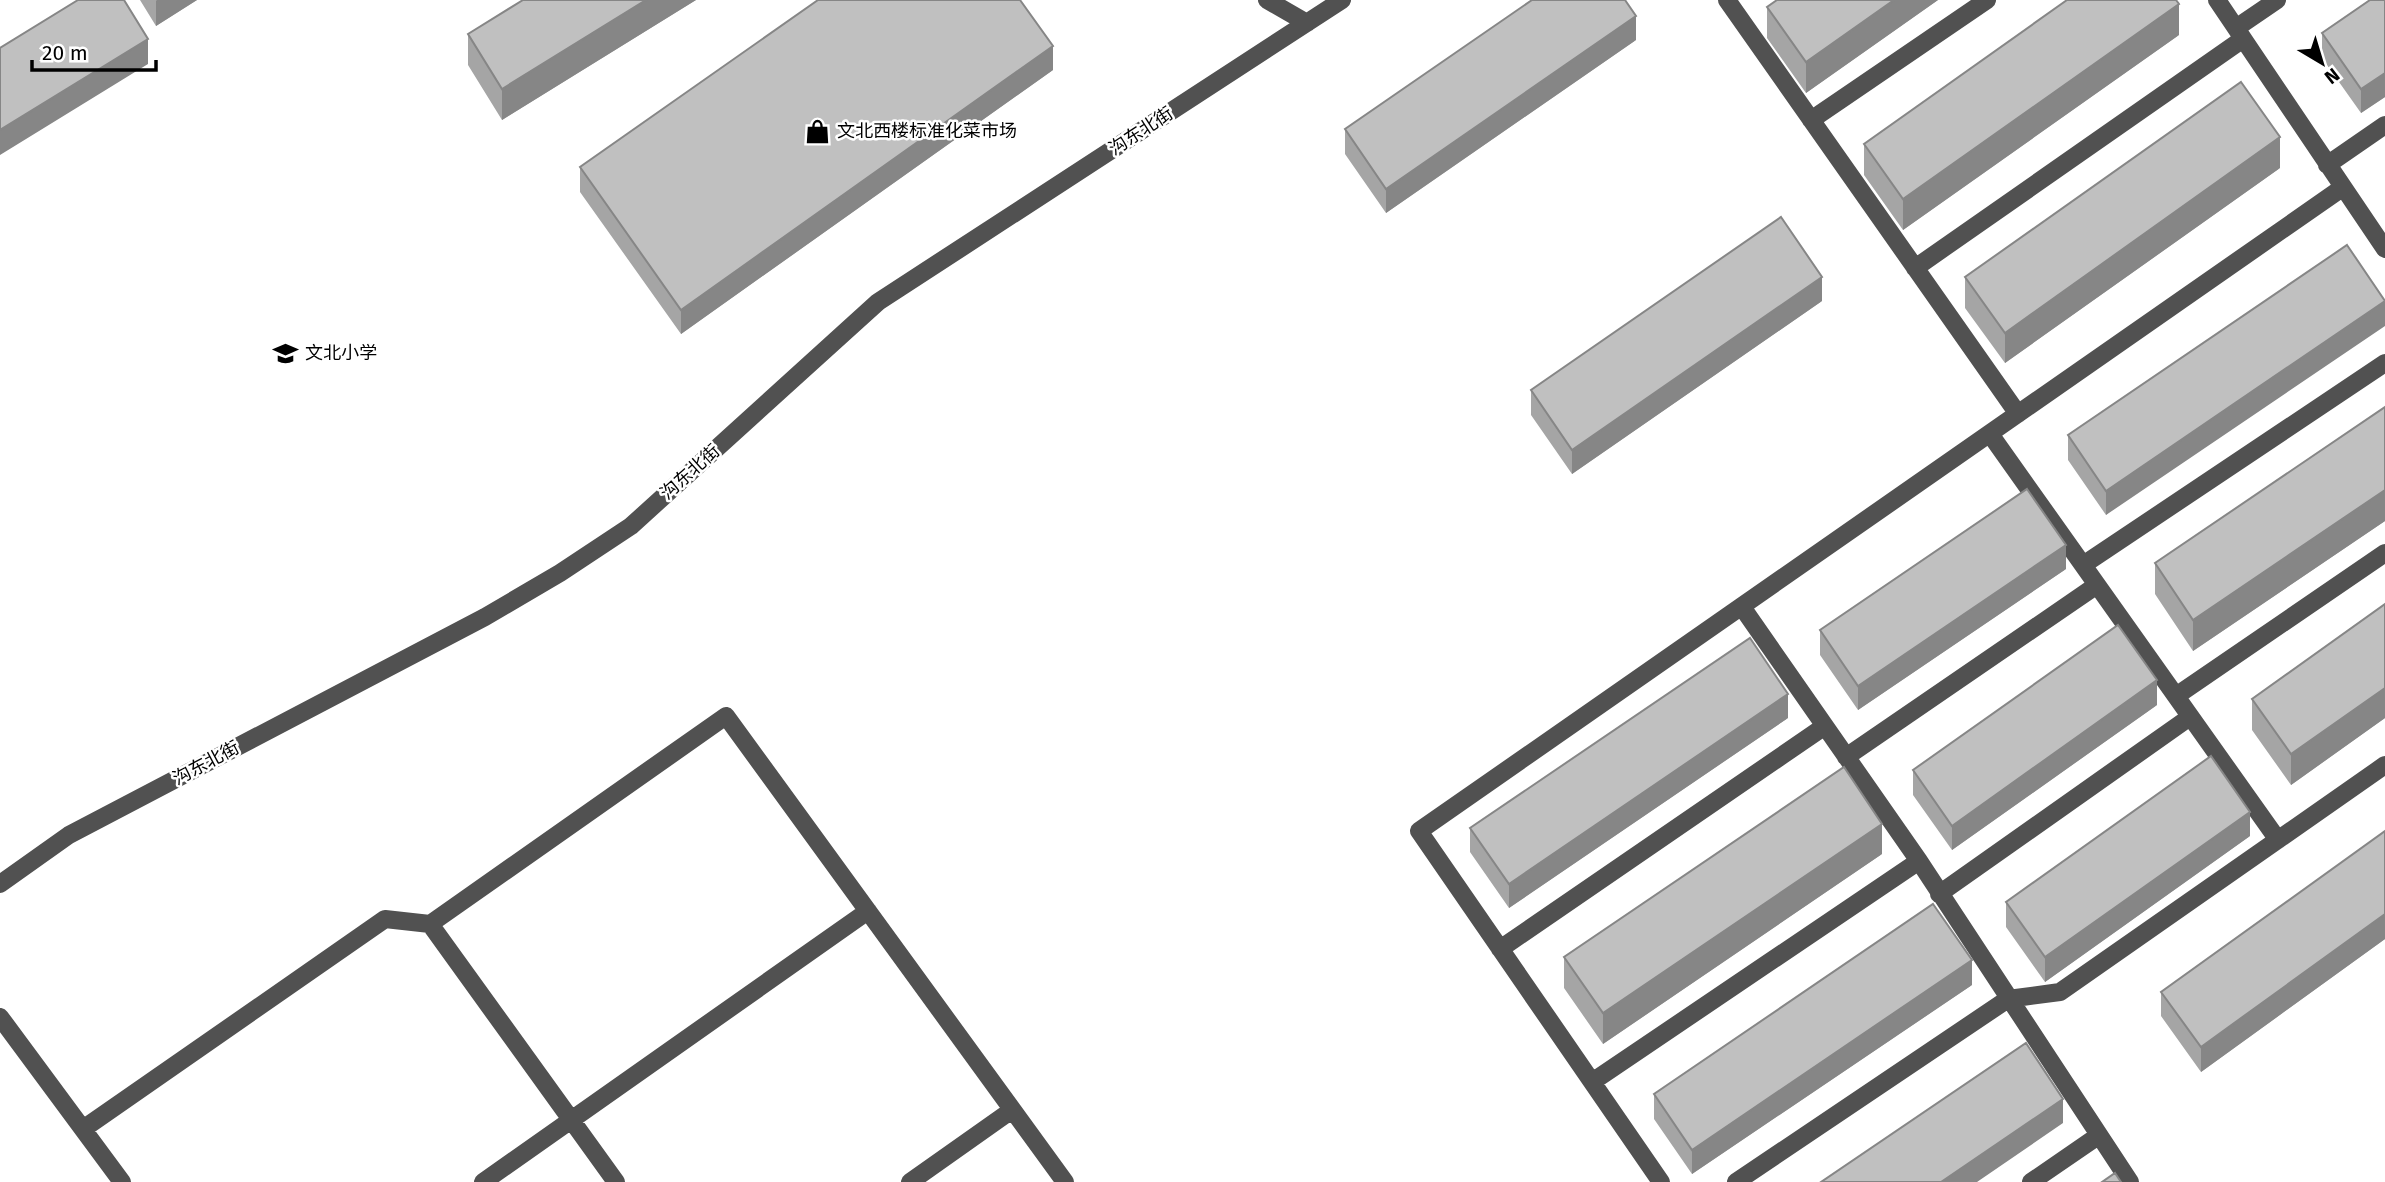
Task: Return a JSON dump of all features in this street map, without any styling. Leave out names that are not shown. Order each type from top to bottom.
[{"type":"street","points":[[1267,0],[1307,23]]},
{"type":"street","name":"沟东北街","points":[[0,884],[69,835],[485,617],[631,526],[877,302],[1342,0]]},
{"type":"street","points":[[1727,0],[2018,414]]},
{"type":"street","points":[[1811,120],[1987,0]]},
{"type":"street","points":[[2217,0],[2385,250]]},
{"type":"street","points":[[1915,268],[2239,34],[2277,0]]},
{"type":"street","points":[[2327,164],[2385,125]]},
{"type":"street","points":[[1661,1182],[1419,831],[2342,188]]},
{"type":"street","points":[[2083,565],[2385,363]]},
{"type":"street","points":[[1990,434],[2278,840]]},
{"type":"street","points":[[2176,696],[2385,553]]},
{"type":"street","points":[[1846,757],[2097,585]]},
{"type":"street","points":[[1742,607],[1919,861],[2130,1182]]},
{"type":"street","points":[[83,1129],[385,919],[430,925],[726,716],[1065,1182]]},
{"type":"street","points":[[1939,894],[2190,716]]},
{"type":"street","points":[[1500,949],[1825,726]]},
{"type":"street","points":[[1736,1182],[2008,999],[2060,992],[2385,765]]},
{"type":"street","points":[[1592,1082],[1919,861]]},
{"type":"street","points":[[483,1182],[867,911]]},
{"type":"street","points":[[430,925],[616,1182]]},
{"type":"street","points":[[0,1017],[122,1182]]},
{"type":"street","points":[[909,1182],[1012,1110]]},
{"type":"street","points":[[2031,1182],[2098,1136]]},
{"type":"building","points":[[78,0],[124,0],[148,39],[0,130],[0,48]]},
{"type":"building","points":[[523,0],[646,0],[502,89],[468,34]]},
{"type":"building","name":"文北西楼标准化菜市场","points":[[818,0],[1020,0],[1053,46],[681,310],[580,167]]},
{"type":"building","points":[[1532,0],[1625,0],[1636,16],[1386,189],[1345,129]]},
{"type":"building","points":[[1777,0],[1894,0],[1806,62],[1767,7]]},
{"type":"building","points":[[2067,0],[2176,0],[2179,4],[1903,199],[1864,144]]},
{"type":"building","points":[[2370,0],[2385,0],[2385,73],[2361,89],[2322,33]]},
{"type":"building","points":[[2241,82],[2280,137],[2005,333],[1965,277]]},
{"type":"building","points":[[1781,217],[1822,277],[1572,450],[1531,390]]},
{"type":"building","points":[[2347,245],[2385,301],[2106,491],[2068,435]]},
{"type":"building","points":[[2385,407],[2385,490],[2193,620],[2155,563]]},
{"type":"building","points":[[2027,489],[2066,545],[1858,686],[1820,630]]},
{"type":"building","points":[[2385,604],[2385,688],[2291,754],[2252,699]]},
{"type":"building","points":[[2118,625],[2157,680],[1952,826],[1913,770]]},
{"type":"building","points":[[1750,638],[1788,694],[1509,884],[1470,828]]},
{"type":"building","points":[[2211,756],[2250,812],[2045,957],[2006,902]]},
{"type":"building","points":[[1844,767],[1882,824],[1603,1013],[1564,957]]},
{"type":"building","points":[[2385,831],[2385,914],[2201,1047],[2161,992]]},
{"type":"building","points":[[1933,904],[1972,960],[1692,1150],[1654,1094]]},
{"type":"building","points":[[2026,1043],[2063,1099],[1941,1182],[1821,1182]]},
{"type":"building","points":[[2115,1173],[2121,1182],[2102,1182]]},
{"type":"place","name":"文北西楼标准化菜市场","points":[[817,131]]},
{"type":"place","name":"文北小学","points":[[285,353]]}]
